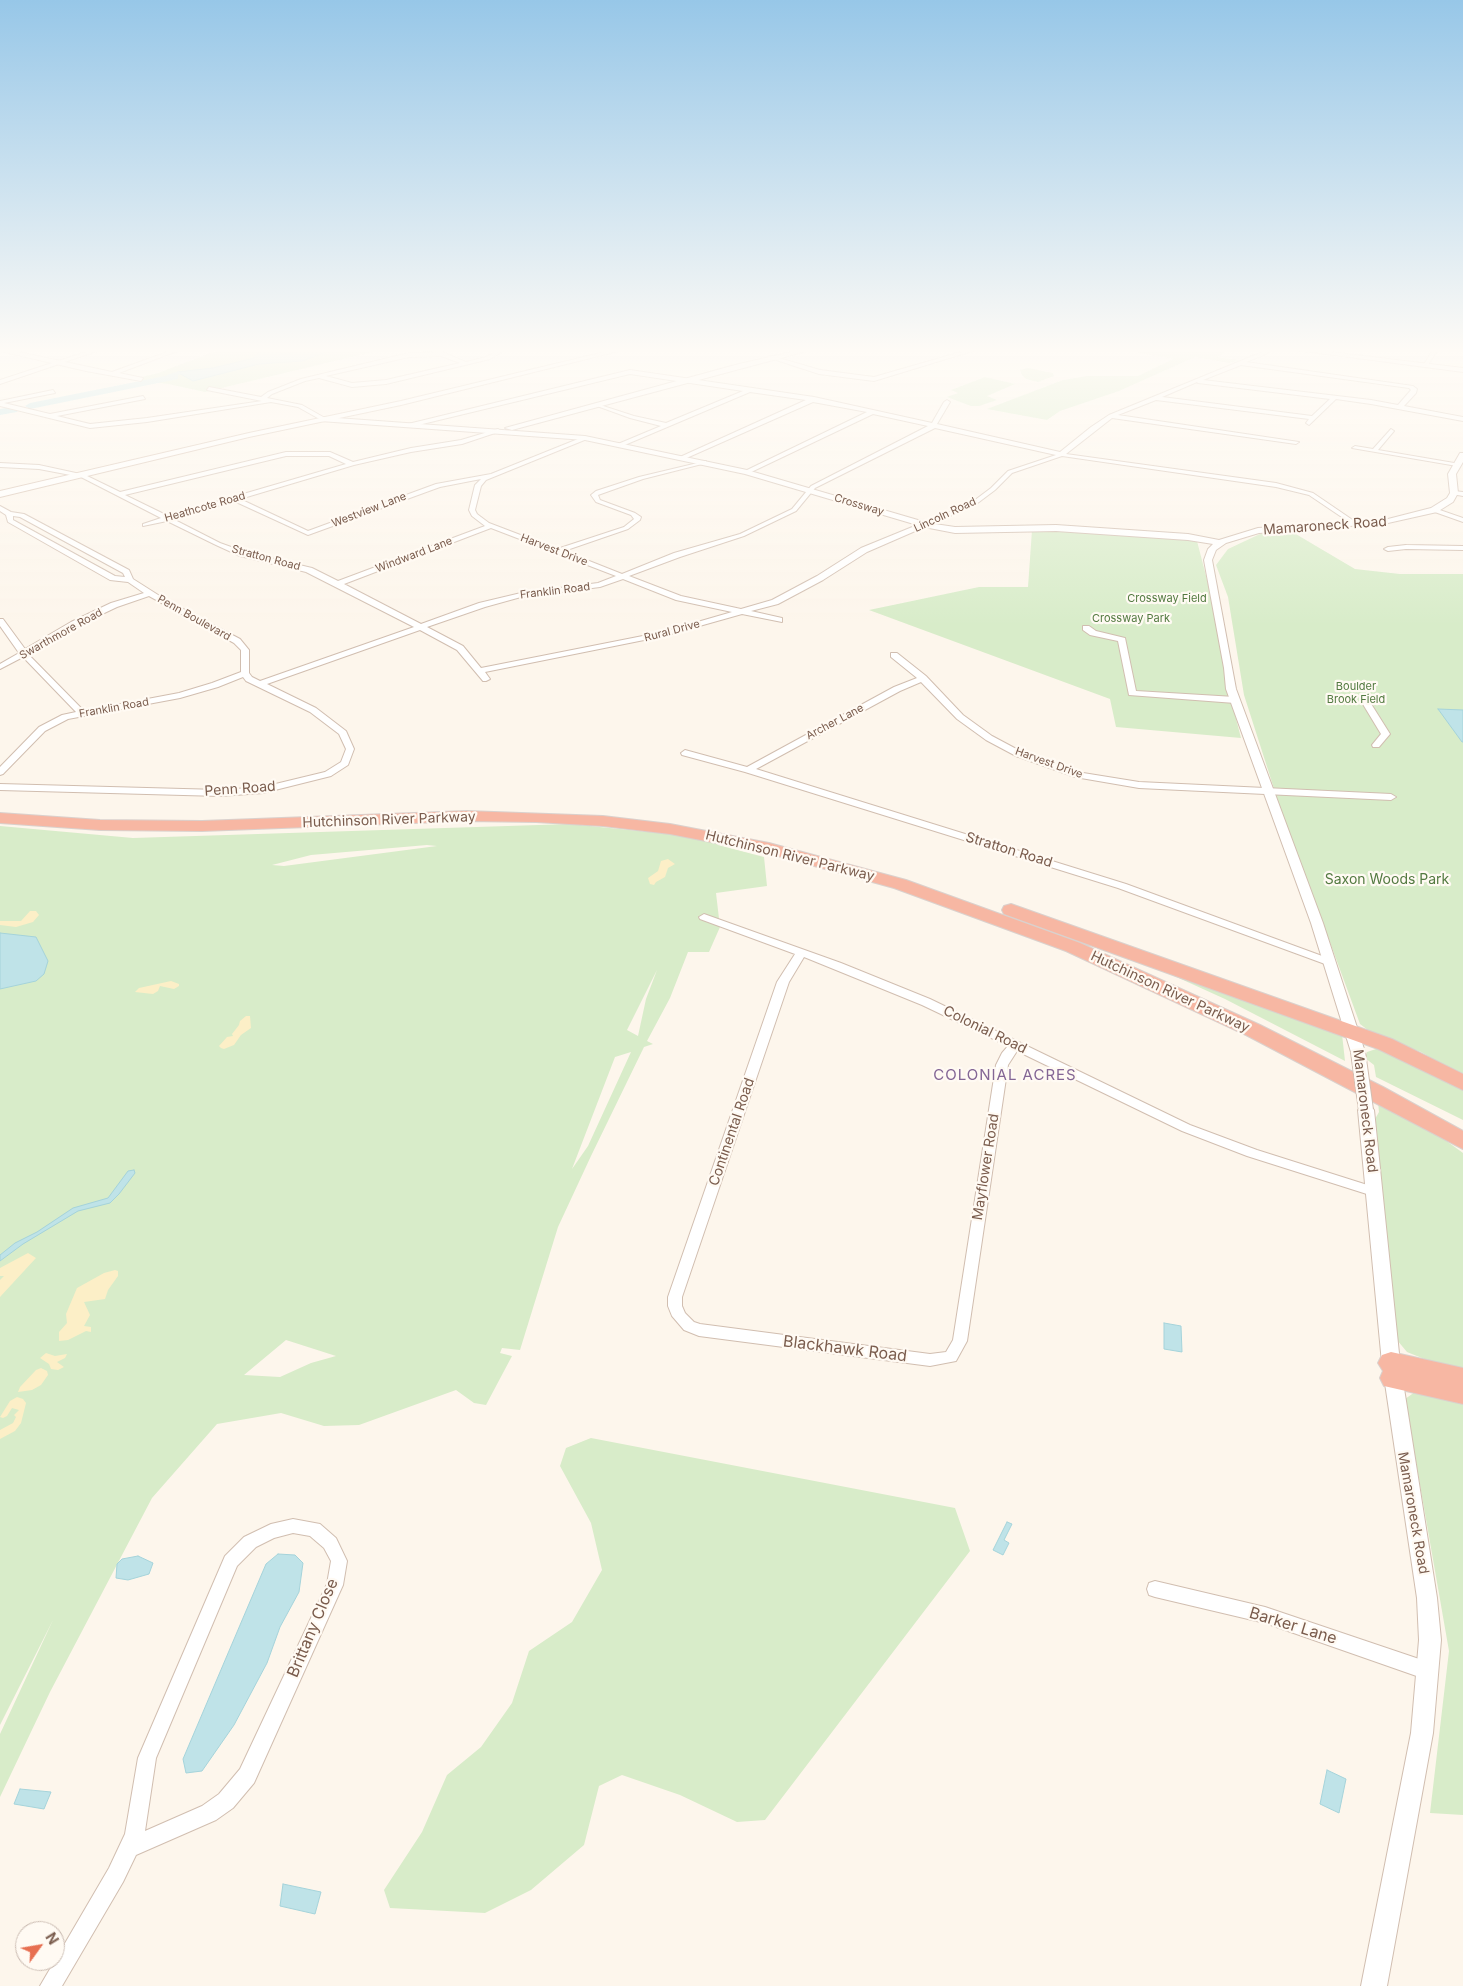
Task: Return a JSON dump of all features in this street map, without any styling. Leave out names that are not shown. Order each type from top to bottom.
[{"type":"highway","name":"Hutchinson River Parkway","points":[[0,811],[73,817],[175,820],[481,810],[608,815],[709,829],[792,847],[869,867],[960,896],[1063,935],[1184,987],[1321,1054],[1459,1136]]},
{"type":"highway","name":"Hutchinson River Parkway","points":[[0,819],[81,824],[226,826],[467,816],[536,817],[602,821],[670,829],[769,848],[934,895],[1091,955],[1253,1030],[1459,1136]]},
{"type":"highway","points":[[960,896],[1026,914],[1356,1042],[1412,1056],[1463,1083]]},
{"type":"highway","points":[[1392,1371],[1463,1378]]},
{"type":"highway","points":[[1392,1371],[1463,1393]]},
{"type":"main road","points":[[0,494],[229,441]]},
{"type":"main road","points":[[64,471],[115,467]]},
{"type":"street","name":"Heathcote Road","points":[[145,524],[352,464],[411,450],[466,441]]},
{"type":"street","points":[[490,475],[578,441]]},
{"type":"street","name":"Crossway","points":[[598,441],[747,472],[927,525],[955,530],[1056,528],[1188,537],[1220,543]]},
{"type":"street","points":[[620,445],[630,441]]},
{"type":"street","points":[[682,458],[721,441]]},
{"type":"street","points":[[747,472],[812,441]]},
{"type":"street","points":[[810,490],[905,441]]},
{"type":"street","points":[[997,441],[1060,455],[1247,480],[1307,492],[1354,523]]},
{"type":"street","name":"Lincoln Road","points":[[852,557],[873,546],[927,525],[973,504],[993,489],[1010,472],[1060,455],[1078,441]]},
{"type":"street","points":[[1287,441],[1296,442]]},
{"type":"street","points":[[1374,451],[1383,441]]},
{"type":"street","points":[[1355,448],[1457,464]]},
{"type":"street","points":[[120,494],[286,454],[330,454],[352,464]]},
{"type":"street","name":"Mamaroneck Road","points":[[1220,543],[1244,534],[1285,527],[1398,520],[1434,510],[1459,494],[1452,474],[1463,455]]},
{"type":"street","points":[[557,551],[626,528],[638,520],[638,517],[633,514],[598,501],[594,495],[598,492],[641,478],[704,462]]},
{"type":"street","name":"Stratton Road","points":[[0,464],[64,471],[81,475],[235,552],[298,566],[338,584],[460,648],[486,679]]},
{"type":"street","name":"Harvest Drive","points":[[490,475],[478,485],[472,510],[478,519],[490,526],[679,598],[738,613],[779,620]]},
{"type":"street","name":"Westview Lane","points":[[235,499],[308,533],[438,485],[490,475]]},
{"type":"street","name":"Franklin Road","points":[[260,684],[502,599],[536,592],[587,588],[623,577],[677,555],[742,536],[794,510],[810,490]]},
{"type":"street","name":"Penn Boulevard","points":[[0,508],[9,514],[22,515],[126,572],[130,580]]},
{"type":"street","points":[[1434,510],[1463,520]]},
{"type":"street","name":"Penn Boulevard","points":[[9,514],[10,520],[113,578],[130,580],[151,594],[237,641],[245,650],[245,673]]},
{"type":"street","name":"Windward Lane","points":[[338,584],[490,526]]},
{"type":"street","points":[[42,538],[56,534]]},
{"type":"street","points":[[1188,537],[1244,534]]},
{"type":"street","points":[[1188,537],[1204,546],[1208,560]]},
{"type":"street","points":[[1208,560],[1212,549],[1220,543]]},
{"type":"street","points":[[1388,549],[1406,547],[1463,548]]},
{"type":"street","points":[[76,557],[91,553]]},
{"type":"street","name":"Rural Drive","points":[[480,671],[636,640],[775,602],[820,578],[852,557]]},
{"type":"street","name":"Mamaroneck Road","points":[[1208,560],[1209,574],[1218,605],[1231,689],[1317,923],[1356,1042],[1375,1192],[1392,1371],[1405,1465],[1428,1598],[1430,1640],[1422,1733],[1374,1986]]},
{"type":"street","name":"Swarthmore Road","points":[[0,667],[82,620],[114,605],[151,594]]},
{"type":"street","points":[[0,621],[24,654],[81,713]]},
{"type":"street","points":[[1086,628],[1093,634],[1122,640],[1132,694],[1235,700]]},
{"type":"street","name":"Harvest Drive","points":[[894,655],[923,678],[960,717],[988,738],[1018,754],[1075,774],[1139,785],[1268,793],[1390,797]]},
{"type":"street","points":[[245,673],[249,679],[260,684]]},
{"type":"street","name":"Franklin Road","points":[[0,772],[42,729],[65,717],[180,695],[245,673]]},
{"type":"street","name":"Archer Lane","points":[[748,770],[897,689],[923,678]]},
{"type":"street","name":"Penn Road","points":[[0,787],[220,793],[263,790],[300,782],[328,774],[345,763],[350,749],[343,734],[313,710],[260,684]]},
{"type":"street","points":[[1365,701],[1386,734],[1376,745]]},
{"type":"street","name":"Stratton Road","points":[[685,753],[748,770],[1122,886],[1329,962]]},
{"type":"street","name":"Colonial Road","points":[[704,917],[802,952],[926,1002],[1140,1108],[1186,1128],[1252,1153],[1375,1192]]},
{"type":"street","name":"Continental Road","points":[[679,1316],[675,1306],[677,1292],[784,982],[802,952]]},
{"type":"street","name":"Mayflower Road","points":[[967,1295],[1002,1065],[1006,1056],[1016,1045]]},
{"type":"street","name":"Blackhawk Road","points":[[679,1316],[689,1326],[699,1330],[930,1360],[943,1359],[955,1353],[960,1341],[967,1295]]},
{"type":"street","name":"Brittany Close","points":[[50,1986],[116,1874],[135,1834],[147,1758],[232,1561],[250,1542],[271,1530],[293,1526],[314,1529],[330,1543],[339,1561],[335,1585],[247,1776],[226,1801],[209,1814],[129,1848]]},
{"type":"street","name":"Barker Lane","points":[[1155,1589],[1265,1615],[1428,1671]]},
{"type":"green space","name":"Crossway Park","points":[[1032,530],[1068,530],[1197,541],[1219,626],[1226,680],[1241,738],[1116,727],[1110,699],[869,610],[979,587],[1028,587]]},
{"type":"green space","points":[[1289,530],[1355,569],[1400,574],[1463,574],[1463,1076],[1421,1052],[1373,1034],[1360,1024],[1278,801],[1244,695],[1228,597],[1216,565],[1228,549],[1260,534]]},
{"type":"green space","points":[[570,824],[669,834],[671,832],[720,841],[718,845],[764,857],[767,886],[716,893],[720,927],[709,952],[688,952],[670,998],[647,1041],[653,1044],[644,1047],[558,1227],[520,1350],[502,1348],[500,1353],[512,1356],[486,1405],[474,1403],[456,1390],[359,1425],[324,1426],[281,1413],[217,1424],[152,1498],[50,1692],[0,1797],[0,1734],[53,1620],[0,1725],[0,826],[133,838]],"holes":[[[427,845],[437,846],[284,866],[272,865],[311,855]],[[657,970],[646,999],[638,1036],[627,1030]],[[631,1052],[588,1146],[572,1169],[615,1057]],[[286,1340],[336,1356],[311,1363],[280,1377],[244,1375]]]},
{"type":"green space","points":[[1150,965],[1342,1034],[1345,1061],[1225,999]]},
{"type":"green space","points":[[1376,1049],[1386,1050],[1463,1089],[1463,1120],[1376,1077],[1374,1065],[1365,1058],[1367,1052]]},
{"type":"green space","points":[[1378,1102],[1441,1137],[1463,1153],[1463,1368],[1432,1362],[1407,1352],[1397,1340],[1375,1119],[1379,1112]]},
{"type":"green space","points":[[1415,1392],[1463,1397],[1463,1815],[1430,1813],[1449,1651],[1405,1399]]},
{"type":"green space","points":[[591,1438],[955,1508],[970,1551],[765,1820],[737,1822],[680,1795],[622,1775],[599,1786],[584,1845],[531,1890],[485,1913],[390,1908],[384,1890],[422,1832],[447,1775],[481,1747],[512,1703],[529,1651],[572,1622],[602,1570],[591,1523],[560,1466],[566,1448]]},
{"type":"sand","points":[[668,859],[675,864],[668,868],[665,877],[654,885],[650,884],[648,878],[658,871],[661,861]]},
{"type":"sand","points":[[30,911],[36,911],[39,915],[33,922],[16,927],[0,925],[0,921],[21,921]]},
{"type":"sand","points":[[171,981],[179,984],[179,986],[174,989],[160,986],[158,991],[153,994],[135,992],[139,988]]},
{"type":"sand","points":[[246,1016],[250,1016],[251,1028],[241,1035],[234,1045],[224,1049],[221,1048],[219,1046],[227,1037],[233,1036],[232,1034],[240,1021]]},
{"type":"sand","points":[[28,1253],[36,1258],[0,1297],[0,1280],[4,1276],[0,1276],[0,1268]]},
{"type":"sand","points":[[118,1271],[118,1276],[108,1290],[105,1299],[84,1302],[90,1315],[84,1326],[91,1327],[91,1332],[86,1331],[68,1340],[59,1341],[59,1332],[67,1323],[66,1314],[77,1288],[104,1273]]},
{"type":"sand","points":[[46,1353],[55,1356],[67,1354],[65,1358],[57,1362],[64,1367],[58,1370],[51,1369],[49,1364],[40,1358]]},
{"type":"sand","points":[[41,1368],[47,1371],[48,1375],[41,1385],[32,1390],[18,1392],[20,1387],[36,1370]]},
{"type":"sand","points":[[17,1397],[23,1399],[26,1403],[21,1423],[15,1431],[0,1439],[0,1430],[13,1423],[16,1417],[14,1415],[19,1410],[12,1408],[7,1416],[0,1417],[10,1401]]},
{"type":"water","points":[[1438,709],[1463,710],[1463,742],[1462,742]]},
{"type":"water","points":[[0,933],[36,937],[48,961],[44,974],[36,981],[0,989]]},
{"type":"water","points":[[134,1170],[135,1173],[110,1203],[78,1211],[23,1244],[0,1261],[0,1255],[15,1243],[37,1232],[73,1208],[108,1198],[128,1171]]},
{"type":"water","points":[[1164,1323],[1181,1326],[1182,1352],[1164,1349]]},
{"type":"water","points":[[1007,1522],[1012,1524],[1004,1540],[1009,1543],[1003,1555],[993,1550]]},
{"type":"water","points":[[278,1554],[295,1555],[303,1563],[299,1592],[280,1627],[267,1663],[234,1725],[202,1771],[186,1773],[183,1759],[266,1564]]},
{"type":"water","points":[[138,1556],[153,1563],[149,1574],[128,1580],[116,1578],[117,1564],[122,1559]]},
{"type":"water","points":[[1327,1770],[1346,1779],[1339,1813],[1320,1804]]},
{"type":"water","points":[[20,1789],[51,1792],[44,1809],[14,1804]]},
{"type":"water","points":[[283,1884],[321,1892],[315,1914],[280,1906]]},
{"type":"district","name":"COLONIAL ACRES","points":[[1005,1075]]},
{"type":"park label","name":"Crossway Field","points":[[1167,599]]},
{"type":"park label","name":"Boulder Brook Field","points":[[1356,693]]},
{"type":"park label","name":"Saxon Woods Park","points":[[1387,880]]}]
